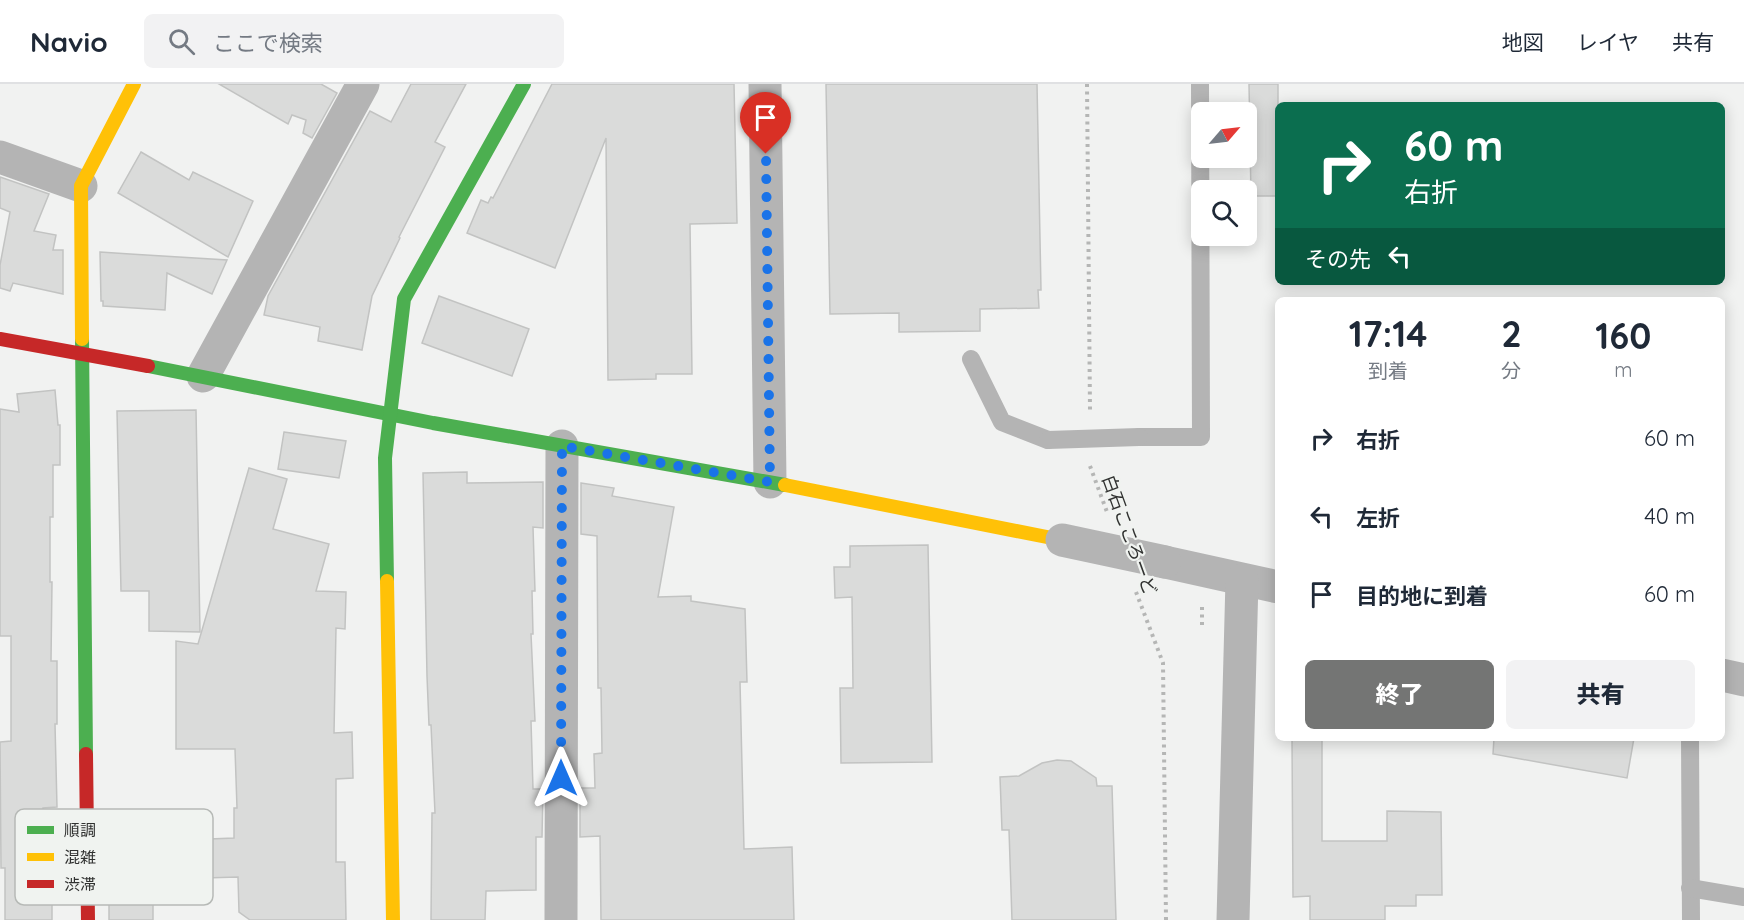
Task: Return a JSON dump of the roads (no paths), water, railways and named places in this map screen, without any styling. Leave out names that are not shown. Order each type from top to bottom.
[{"type":"street","points":[[87,809],[81,186],[134,84]]},
{"type":"street","points":[[203,376],[363,84]]},
{"type":"street","points":[[393,920],[385,458],[404,299],[524,84]]},
{"type":"street","points":[[765,84],[770,482]]},
{"type":"street","points":[[0,157],[81,186]]},
{"type":"street","points":[[0,339],[203,376],[389,414],[770,482],[1062,540],[1275,586]]},
{"type":"street","points":[[561,920],[562,446]]},
{"type":"street","points":[[1233,920],[1242,580]]},
{"type":"street","points":[[1725,676],[1744,680]]},
{"type":"street","points":[[88,905],[88,920]]},
{"type":"lane","points":[[970,359],[1002,422],[1048,440],[1201,437],[1200,84]]},
{"type":"lane","points":[[1690,741],[1691,920]]},
{"type":"lane","points":[[1690,888],[1744,897]]}]
